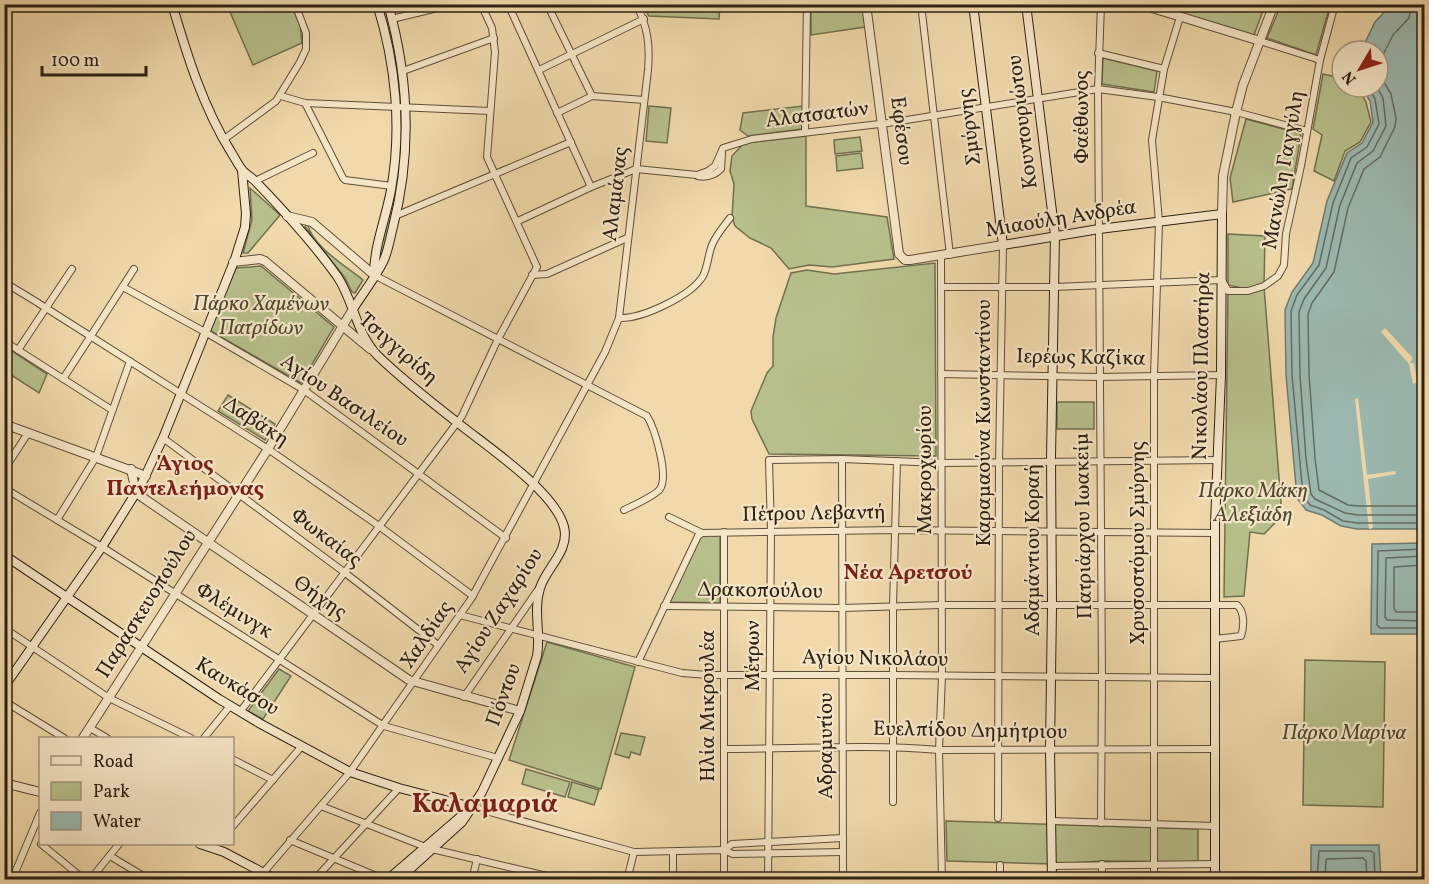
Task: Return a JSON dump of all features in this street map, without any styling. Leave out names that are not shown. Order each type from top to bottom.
[{"type":"main road","points":[[374,275],[374,259],[392,186],[396,144],[396,107],[388,48],[378,4]]},
{"type":"main road","name":"Παρασκευοπούλου","points":[[353,309],[384,261],[402,183],[406,108],[403,71],[388,4]]},
{"type":"main road","name":"Σμύρνης","points":[[973,4],[1003,245]]},
{"type":"main road","name":"Κουντουριώτου","points":[[1026,4],[1055,235]]},
{"type":"main road","points":[[173,8],[201,94],[213,122],[242,170],[287,216],[337,277],[363,336],[376,354]]},
{"type":"main road","points":[[4,687],[102,547],[146,476],[233,262],[245,226],[242,170]]},
{"type":"main road","name":"Μιαούλη Ανδρέα","points":[[1003,245],[1055,235],[1222,214]]},
{"type":"main road","name":"Νικολάου Πλαστήρα","points":[[1215,879],[1215,533],[1221,375],[1222,214]]},
{"type":"main road","name":"Αδαμάντιου Κοραή","points":[[1052,879],[1051,375],[1055,235]]},
{"type":"main road","name":"Τσιγγιρίδη","points":[[376,354],[533,484]]},
{"type":"main road","name":"Αγίου Ζαχαρίου","points":[[533,484],[558,514],[565,530],[560,551],[540,588]]},
{"type":"main road","name":"Καυκάσου","points":[[4,555],[230,706],[350,772],[399,788],[472,807]]},
{"type":"main road","name":"Πόντου","points":[[398,879],[428,847],[472,807],[482,792],[520,711],[537,656],[540,588]]},
{"type":"main road","points":[[4,783],[39,792]]},
{"type":"main road","points":[[216,846],[260,876],[277,879]]},
{"type":"main road","name":"Πόντου","points":[[386,879],[428,847]]},
{"type":"street","points":[[173,8],[189,4]]},
{"type":"street","points":[[224,140],[269,108],[281,96],[300,62],[306,49],[304,26],[295,4]]},
{"type":"street","points":[[392,20],[454,4]]},
{"type":"street","points":[[240,712],[457,423],[537,264],[487,154],[495,57],[494,38],[482,4]]},
{"type":"street","points":[[508,4],[591,187]]},
{"type":"street","points":[[548,4],[592,96]]},
{"type":"street","name":"Αλαμάνας","points":[[588,384],[619,318],[649,43],[644,19],[636,4]]},
{"type":"street","points":[[805,131],[807,4]]},
{"type":"street","name":"Εφέσου","points":[[866,4],[899,254],[905,260]]},
{"type":"street","name":"Μακροχωρίου","points":[[921,4],[935,115],[946,255],[942,287],[942,676],[939,750],[942,879]]},
{"type":"street","name":"Φαέθωνος","points":[[1099,229],[1098,53],[1101,4]]},
{"type":"street","points":[[1139,4],[1320,60]]},
{"type":"street","name":"Νικολάου Πλαστήρα","points":[[1222,214],[1223,176],[1236,112],[1274,4]]},
{"type":"street","name":"Μανώλη Γαγγύλη","points":[[1222,280],[1228,291],[1248,291],[1264,286],[1281,272],[1284,265],[1286,234],[1320,60],[1335,4]]},
{"type":"street","name":"Χρυσοστόμου Σμύρνης","points":[[1154,879],[1154,376],[1159,222],[1152,140],[1164,69],[1180,17]]},
{"type":"street","points":[[539,70],[644,19]]},
{"type":"street","points":[[403,71],[494,38]]},
{"type":"street","points":[[1098,53],[1164,69]]},
{"type":"street","name":"Αλατσατών","points":[[636,169],[711,176],[721,169],[723,148],[752,139],[882,123],[1098,89],[1158,97],[1236,112],[1307,131]]},
{"type":"street","points":[[281,96],[304,103],[490,111]]},
{"type":"street","points":[[557,113],[592,96],[644,100]]},
{"type":"street","points":[[304,103],[345,180],[392,186]]},
{"type":"street","points":[[396,216],[571,142]]},
{"type":"street","points":[[255,181],[327,147]]},
{"type":"street","points":[[518,221],[636,169]]},
{"type":"street","points":[[287,216],[312,222],[374,275],[648,416],[663,472],[660,489],[624,510]]},
{"type":"street","points":[[619,318],[629,319],[646,314],[694,288],[705,273],[713,243],[730,218]]},
{"type":"street","name":"Πατριάρχου Ιωακείμ","points":[[1099,229],[1101,284],[1101,823]]},
{"type":"street","points":[[532,275],[547,274],[627,238]]},
{"type":"street","name":"Μιαούλη Ανδρέα","points":[[905,260],[1003,245]]},
{"type":"street","name":"Καραμαούνα Κωνσταντίνου","points":[[998,818],[999,462],[1003,245]]},
{"type":"street","name":"Τσιγγιρίδη","points":[[233,262],[263,260],[376,354]]},
{"type":"street","points":[[18,350],[72,269]]},
{"type":"street","points":[[63,379],[134,269]]},
{"type":"street","points":[[942,287],[1054,287],[1222,280]]},
{"type":"street","name":"Δαβάκη","points":[[4,284],[268,448],[473,596]]},
{"type":"street","name":"Αγίου Βασιλείου","points":[[123,287],[304,390],[506,538]]},
{"type":"street","name":"Παρασκευοπούλου","points":[[84,737],[268,448],[353,309]]},
{"type":"street","points":[[5,342],[112,410]]},
{"type":"street","points":[[57,520],[96,457],[130,361]]},
{"type":"street","name":"Ιερέως Καζίκα","points":[[942,374],[1100,377],[1221,375]]},
{"type":"street","name":"Χαλδίας","points":[[260,876],[350,772],[473,596],[588,384]]},
{"type":"street","points":[[4,424],[146,476]]},
{"type":"street","points":[[4,470],[28,433]]},
{"type":"street","name":"Φωκαίας","points":[[163,438],[438,645]]},
{"type":"street","points":[[842,459],[941,463],[1218,460]]},
{"type":"street","name":"Μέτρων","points":[[768,879],[771,531],[769,460],[842,459]]},
{"type":"street","name":"Αδραμυτίου","points":[[842,459],[843,879]]},
{"type":"street","points":[[893,802],[893,606],[897,461]]},
{"type":"street","points":[[131,469],[136,493]]},
{"type":"street","name":"Φλέμινγκ","points":[[4,488],[102,547],[384,726],[498,758]]},
{"type":"street","name":"Θήχης","points":[[136,493],[313,615],[415,681],[464,697],[520,711]]},
{"type":"street","name":"Πέτρου Λεβαντή","points":[[669,517],[702,533],[941,530],[1215,533]]},
{"type":"street","name":"Ηλία Μικρουλέα","points":[[724,532],[726,675],[724,879]]},
{"type":"street","points":[[638,662],[698,536],[702,533]]},
{"type":"street","name":"Αγίου Ζαχαρίου","points":[[464,697],[540,588]]},
{"type":"street","name":"Δρακοπούλου","points":[[664,606],[842,608],[941,605],[1237,605],[1240,607],[1243,611],[1243,634],[1239,638],[1215,639]]},
{"type":"street","name":"Αγίου Νικολάου","points":[[460,615],[682,673],[1215,678]]},
{"type":"street","points":[[4,628],[109,698],[189,737]]},
{"type":"street","points":[[4,701],[62,737]]},
{"type":"street","points":[[205,737],[230,706]]},
{"type":"street","points":[[90,728],[104,737]]},
{"type":"street","points":[[234,823],[302,746]]},
{"type":"street","name":"Ευελπίδου Δημήτριου","points":[[726,749],[843,746],[894,746],[939,750],[1215,749]]},
{"type":"street","points":[[234,760],[273,780]]},
{"type":"street","points":[[314,879],[399,788]]},
{"type":"street","points":[[321,806],[428,847],[564,879]]},
{"type":"street","points":[[472,807],[634,852],[724,850],[733,854],[843,852]]},
{"type":"street","points":[[12,879],[39,815]]},
{"type":"street","points":[[1051,821],[1215,825]]},
{"type":"street","points":[[31,835],[39,841]]},
{"type":"street","points":[[724,850],[732,844],[843,838]]},
{"type":"street","points":[[290,840],[386,879]]},
{"type":"street","points":[[43,845],[85,879]]},
{"type":"street","points":[[90,879],[118,845]]},
{"type":"street","points":[[627,879],[634,852]]},
{"type":"street","points":[[672,852],[673,879]]},
{"type":"street","points":[[110,856],[150,879]]},
{"type":"street","points":[[472,879],[477,859]]},
{"type":"street","points":[[1102,864],[1102,879]]},
{"type":"street","points":[[1052,866],[1215,864]]},
{"type":"street","points":[[1000,865],[1000,879]]},
{"type":"green space","points":[[387,4],[398,47],[404,144],[389,242],[374,275],[386,219],[396,108],[378,5]]},
{"type":"green space","points":[[227,5],[291,5],[300,24],[302,43],[253,65]]},
{"type":"green space","points":[[642,5],[720,5],[719,19],[649,16]]},
{"type":"green space","points":[[811,5],[863,5],[865,27],[811,35]]},
{"type":"green space","points":[[1152,5],[1265,5],[1254,35]]},
{"type":"green space","points":[[1281,5],[1330,5],[1316,55],[1267,38]]},
{"type":"green space","points":[[1103,58],[1157,71],[1154,92],[1102,84]]},
{"type":"green space","points":[[1323,74],[1330,75],[1330,99],[1364,99],[1371,122],[1360,142],[1345,151],[1334,181],[1314,171],[1322,135],[1313,129]]},
{"type":"green space","points":[[649,106],[671,108],[667,143],[646,141]]},
{"type":"green space","points":[[803,106],[802,129],[748,136],[740,130],[743,113]]},
{"type":"green space","points":[[1246,119],[1301,134],[1292,189],[1233,202],[1230,178]]},
{"type":"green space","points":[[806,136],[806,206],[887,217],[894,259],[832,267],[809,265],[789,269],[771,248],[750,238],[735,226],[732,217],[734,184],[730,171],[732,156],[744,143]]},
{"type":"green space","points":[[860,137],[862,151],[835,154],[834,140]]},
{"type":"green space","points":[[861,153],[863,168],[837,171],[836,156]]},
{"type":"green space","points":[[250,188],[280,215],[248,253],[243,253],[252,220]]},
{"type":"green space","points":[[306,225],[323,248],[363,280],[355,293],[305,227]]},
{"type":"green space","name":"Πάρκο Μάκη Αλεξιάδη","points":[[1228,234],[1265,236],[1264,286],[1282,516],[1264,534],[1250,532],[1244,596],[1224,597],[1228,291],[1242,288],[1228,285]]},
{"type":"green space","points":[[935,263],[936,456],[769,454],[752,419],[751,411],[767,373],[773,366],[773,337],[776,318],[791,273],[807,270],[834,274]]},
{"type":"green space","name":"Πάρκο Χαμένων Πατρίδων","points":[[261,266],[334,327],[301,383],[209,330],[236,268]]},
{"type":"green space","points":[[6,347],[47,374],[39,393],[5,371]]},
{"type":"green space","points":[[228,395],[275,424],[265,440],[218,411]]},
{"type":"green space","points":[[1057,402],[1094,402],[1094,429],[1057,429]]},
{"type":"green space","points":[[720,534],[720,603],[668,602],[699,537]]},
{"type":"green space","points":[[547,642],[635,667],[601,789],[509,760]]},
{"type":"green space","name":"Πάρκο Μαρίνα","points":[[1305,660],[1385,662],[1383,807],[1303,805]]},
{"type":"green space","points":[[279,669],[291,676],[263,719],[248,711]]},
{"type":"green space","points":[[621,733],[645,737],[640,755],[631,752],[629,758],[615,754]]},
{"type":"green space","points":[[526,769],[570,782],[565,797],[522,784]]},
{"type":"green space","points":[[572,782],[599,790],[594,805],[568,797]]},
{"type":"green space","points":[[946,821],[1198,829],[1198,862],[1103,861],[1053,864],[947,861]]},
{"type":"water","points":[[1391,5],[1424,5],[1424,529],[1357,529],[1341,526],[1322,515],[1306,510],[1297,498],[1286,375],[1285,310],[1292,292],[1313,263],[1327,201],[1347,153],[1362,143],[1373,122],[1369,99],[1390,99],[1390,39],[1367,39],[1375,22]]},
{"type":"water","points":[[1424,543],[1424,634],[1371,634],[1372,544]]},
{"type":"water","points":[[1418,642],[1424,642],[1424,726],[1418,726]]},
{"type":"water","points":[[1419,734],[1424,734],[1424,846],[1418,846]]},
{"type":"water","points":[[1311,845],[1379,845],[1381,879],[1311,879]]},
{"type":"pier","points":[[1385,328],[1413,358],[1410,363],[1414,363],[1417,382],[1413,384],[1409,364],[1381,332]]},
{"type":"pier","points":[[1358,398],[1367,475],[1395,471],[1396,474],[1368,479],[1373,528],[1369,529],[1355,399]]},
{"type":"district","name":"Άγιος Παντελεήμονας","points":[[185,476]]},
{"type":"district","name":"Νέα Αρετσού","points":[[908,573]]},
{"type":"district","name":"Καλαμαριά","points":[[485,805]]}]
